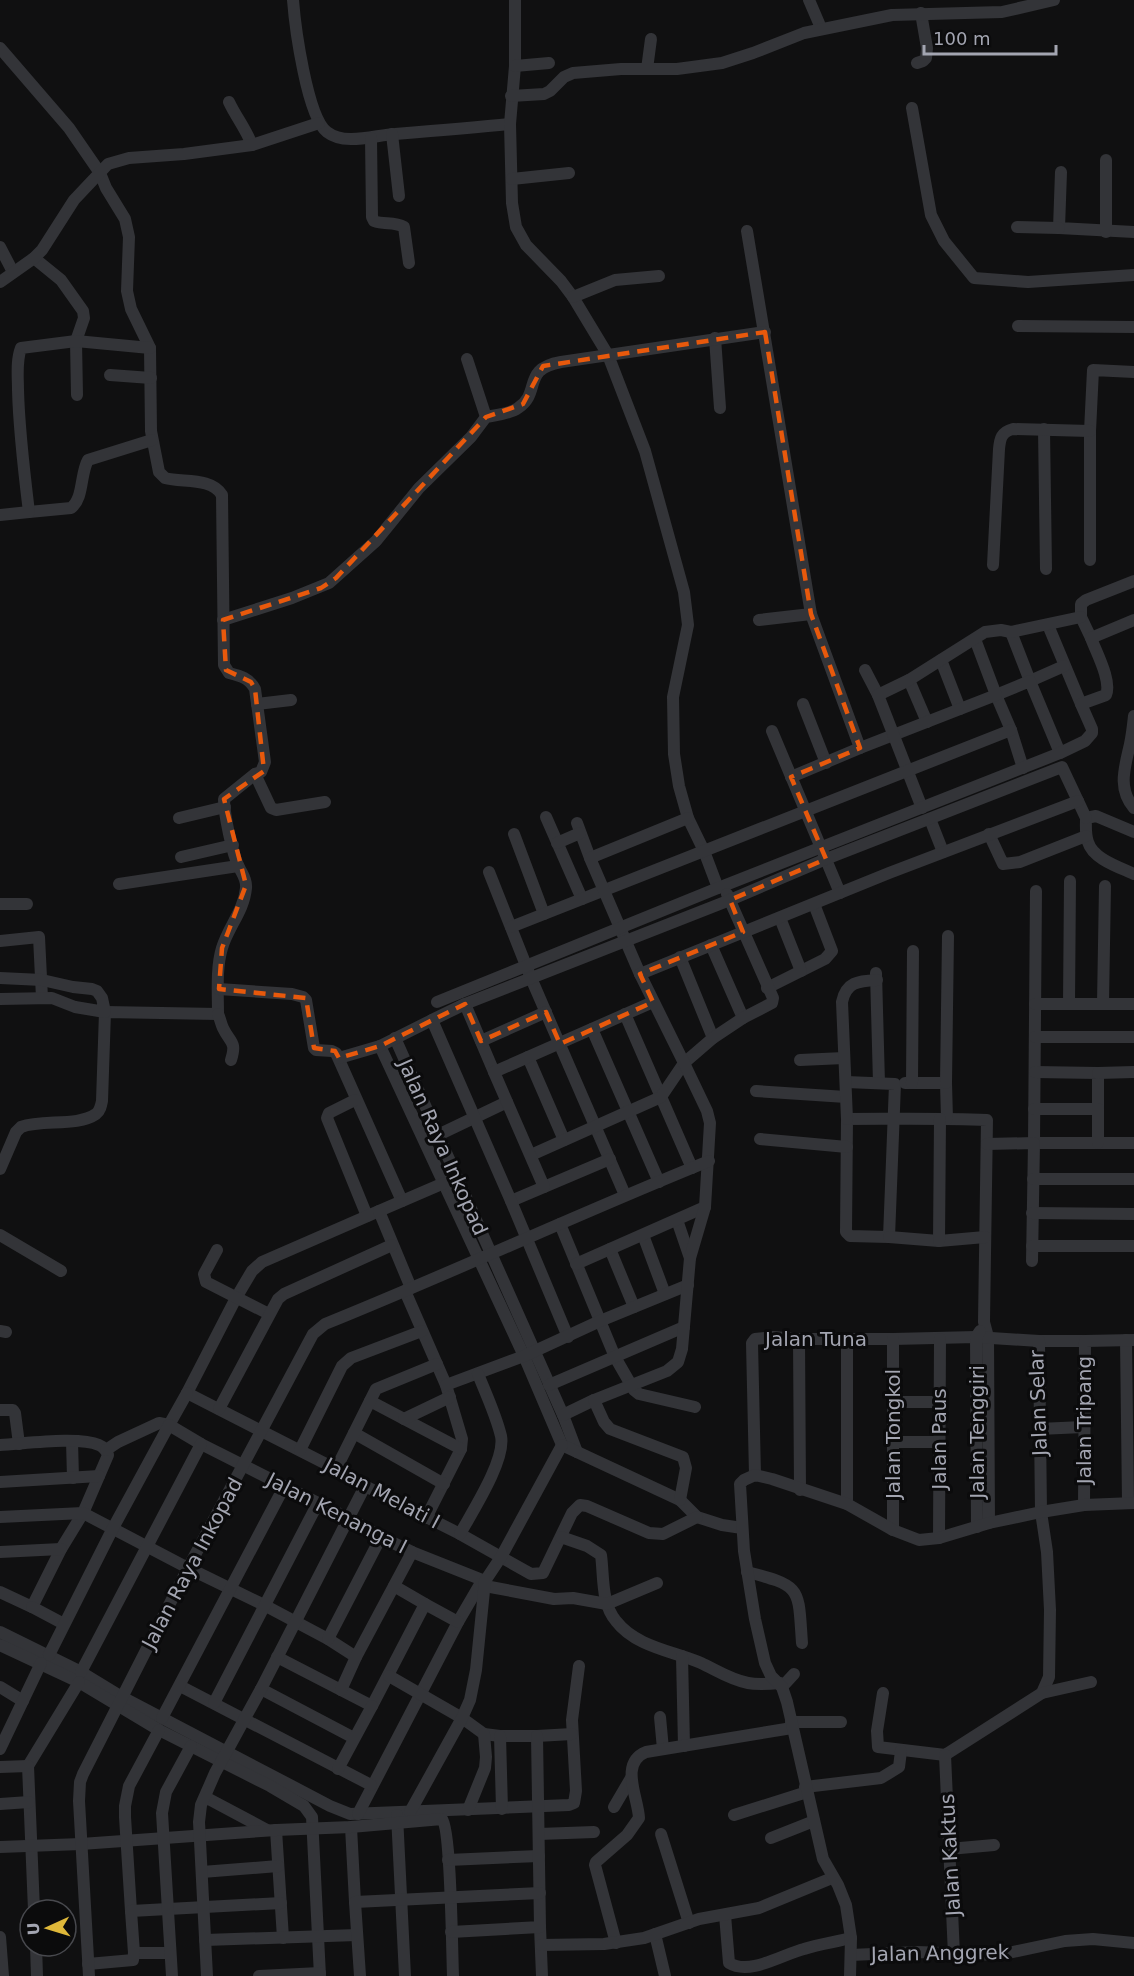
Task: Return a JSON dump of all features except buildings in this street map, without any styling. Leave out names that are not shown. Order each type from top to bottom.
[{"type":"street","points":[[293,0],[299,48],[315,112],[328,133],[348,139],[371,138],[392,134],[419,134],[510,124]]},
{"type":"street","points":[[515,0],[515,66],[510,124],[514,218],[526,245],[561,281],[573,297],[608,355],[645,451],[678,568],[687,611],[688,625],[673,698],[672,719],[677,775],[688,818],[725,892],[773,998],[772,1003],[743,1018],[713,1038],[684,1063],[661,1097],[531,1155]]},
{"type":"street","points":[[809,0],[821,28]]},
{"type":"street","points":[[511,96],[544,94],[564,77],[573,73],[683,68],[722,63],[821,28],[892,15],[1002,12],[1054,0]]},
{"type":"street","points":[[917,63],[923,61],[927,53],[921,13]]},
{"type":"street","points":[[646,69],[651,39]]},
{"type":"street","points":[[0,48],[61,117],[100,173],[106,188],[121,212],[127,228],[129,246],[128,300],[130,309],[150,348],[152,440],[161,476],[211,485],[222,495],[223,620],[226,669],[251,682],[255,689],[265,762],[261,771],[225,799],[238,866],[244,874],[245,892],[219,958],[218,1014],[223,1029],[234,1047],[231,1060]]},
{"type":"street","points":[[515,66],[549,63]]},
{"type":"street","points":[[229,102],[238,121],[243,124],[252,145]]},
{"type":"street","points":[[912,108],[931,215],[944,241],[974,278],[1028,282],[1134,275]]},
{"type":"street","points":[[0,282],[34,258],[49,240],[74,200],[108,164],[129,158],[184,154],[252,145],[320,123]]},
{"type":"street","points":[[392,134],[399,196]]},
{"type":"street","points":[[371,138],[372,217],[378,223],[393,223],[404,227],[409,263]]},
{"type":"street","points":[[1106,160],[1106,232]]},
{"type":"street","points":[[1059,228],[1061,172]]},
{"type":"street","points":[[512,179],[568,173]]},
{"type":"street","points":[[1017,226],[1134,232]]},
{"type":"street","points":[[747,231],[811,614],[860,748]]},
{"type":"street","points":[[0,247],[13,273]]},
{"type":"street","points":[[34,258],[61,280],[83,311],[84,318],[76,341],[78,395]]},
{"type":"street","points":[[573,297],[615,280],[659,276]]},
{"type":"street","points":[[1018,326],[1134,327]]},
{"type":"street","points":[[223,620],[292,598],[329,583],[376,540],[419,488],[471,437],[486,417],[518,408],[528,396],[538,370],[543,366],[765,332]]},
{"type":"street","points":[[715,338],[720,408]]},
{"type":"street","points":[[29,512],[21,446],[19,354],[21,348],[76,341],[150,348]]},
{"type":"street","points":[[467,359],[486,417]]},
{"type":"street","points":[[1090,560],[1090,431],[1093,370],[1134,372]]},
{"type":"street","points":[[110,375],[151,378]]},
{"type":"street","points":[[993,565],[1000,438],[1006,431],[1044,429],[1090,431]]},
{"type":"street","points":[[1044,429],[1046,569]]},
{"type":"street","points":[[0,514],[71,508],[77,502],[88,460],[152,440]]},
{"type":"street","points":[[1081,704],[1106,695],[1108,689],[1107,679],[1081,617],[1082,604],[1086,600],[1134,581]]},
{"type":"street","points":[[759,621],[811,614]]},
{"type":"street","points":[[878,695],[909,680],[985,632],[1001,630],[1011,632],[1081,617]]},
{"type":"street","points":[[1090,638],[1134,620]]},
{"type":"street","points":[[824,854],[922,808],[1085,741],[1092,733],[1092,729],[1048,625]]},
{"type":"street","points":[[1011,632],[1060,753]]},
{"type":"street","points":[[975,639],[1011,730],[1023,768]]},
{"type":"street","points":[[941,660],[960,709]]},
{"type":"street","points":[[791,777],[1064,666]]},
{"type":"street","points":[[865,670],[878,695],[922,808]]},
{"type":"street","points":[[909,680],[927,722]]},
{"type":"street","points":[[257,705],[291,699]]},
{"type":"street","points":[[803,704],[826,763]]},
{"type":"street","points":[[1134,716],[1123,778],[1127,797],[1134,808]]},
{"type":"street","points":[[511,927],[1011,730]]},
{"type":"street","points":[[772,731],[840,893]]},
{"type":"street","points":[[437,1002],[529,972],[725,892],[824,854],[930,819],[1062,767],[1086,818],[1088,844],[1099,856],[1134,874]]},
{"type":"street","points":[[255,774],[271,808],[276,810],[325,802]]},
{"type":"street","points":[[639,974],[943,852],[1078,801]]},
{"type":"street","points":[[179,818],[225,807]]},
{"type":"street","points":[[1086,818],[1096,816],[1134,832]]},
{"type":"street","points":[[546,817],[582,899]]},
{"type":"street","points":[[590,858],[688,818]]},
{"type":"street","points":[[930,819],[943,852]]},
{"type":"street","points":[[557,843],[579,828],[639,974],[709,1118],[709,1161],[705,1207],[690,1258],[680,1356],[674,1366],[667,1371],[563,1415]]},
{"type":"street","points":[[514,834],[544,915]]},
{"type":"street","points":[[989,834],[1003,864],[1020,862],[1086,836]]},
{"type":"street","points":[[181,857],[233,845]]},
{"type":"street","points":[[119,884],[238,866]]},
{"type":"street","points":[[489,872],[529,972],[625,1195]]},
{"type":"street","points":[[1069,1004],[1070,881]]},
{"type":"street","points":[[1103,1003],[1105,885]]},
{"type":"street","points":[[1032,1261],[1036,891]]},
{"type":"street","points":[[0,904],[27,904]]},
{"type":"street","points":[[767,988],[825,959],[832,951],[814,904]]},
{"type":"street","points":[[780,918],[801,971]]},
{"type":"street","points":[[939,1241],[946,1083],[948,936]]},
{"type":"street","points":[[0,941],[39,937],[42,998]]},
{"type":"street","points":[[711,945],[743,1018]]},
{"type":"street","points":[[912,1083],[913,951]]},
{"type":"street","points":[[680,957],[713,1038]]},
{"type":"street","points":[[339,1058],[380,1046],[529,972]]},
{"type":"street","points":[[879,1083],[876,976],[856,983],[846,990],[842,1002],[847,1119],[847,1235],[939,1241],[985,1238]]},
{"type":"street","points":[[0,978],[42,980],[97,991],[102,998],[105,1012],[102,1101],[99,1112],[77,1120],[21,1127],[16,1132],[0,1169]]},
{"type":"street","points":[[219,989],[292,994],[303,997],[308,1005],[315,1050],[332,1051],[339,1058],[355,1100],[402,1201]]},
{"type":"street","points":[[0,999],[52,999],[75,1007],[105,1012],[218,1014]]},
{"type":"street","points":[[495,1072],[653,1002]]},
{"type":"street","points":[[465,1004],[544,1187]]},
{"type":"street","points":[[1035,1004],[1134,1004]]},
{"type":"street","points":[[481,1041],[546,1012]]},
{"type":"street","points":[[625,1014],[692,1168]]},
{"type":"street","points":[[432,1020],[528,1239],[568,1337]]},
{"type":"street","points":[[592,1029],[659,1182]]},
{"type":"street","points":[[1035,1037],[1134,1037]]},
{"type":"street","name":"Jalan Raya Inkopad","points":[[395,1038],[490,1255],[562,1445]]},
{"type":"street","name":"Jalan Raya Inkopad","points":[[380,1046],[478,1260],[529,1354],[549,1385],[577,1452]]},
{"type":"street","points":[[528,1057],[564,1140]]},
{"type":"street","points":[[800,1060],[844,1058]]},
{"type":"street","points":[[1035,1072],[1134,1072]]},
{"type":"street","points":[[1098,1073],[1098,1143]]},
{"type":"street","points":[[846,1082],[946,1083]]},
{"type":"street","points":[[890,1237],[895,1084]]},
{"type":"street","points":[[756,1091],[846,1097]]},
{"type":"street","points":[[355,1100],[329,1113],[327,1118],[373,1214],[392,1245],[422,1331],[448,1391],[462,1436],[461,1449],[426,1518]]},
{"type":"street","points":[[438,1135],[507,1102]]},
{"type":"street","points":[[1034,1109],[1098,1109]]},
{"type":"street","points":[[847,1119],[944,1119]]},
{"type":"street","name":"Jalan Tenggiri","points":[[944,1119],[987,1120],[982,1337],[983,1525]]},
{"type":"street","points":[[760,1139],[847,1147]]},
{"type":"street","points":[[987,1144],[1134,1143]]},
{"type":"street","points":[[511,1201],[610,1159]]},
{"type":"street","name":"Jalan Raya Inkopad","points":[[88,1970],[79,1801],[80,1782],[87,1764],[188,1568],[308,1340],[318,1328],[325,1324],[709,1161]]},
{"type":"street","points":[[1033,1179],[1134,1179]]},
{"type":"street","points":[[0,1749],[113,1528],[252,1271],[262,1262],[444,1183]]},
{"type":"street","points":[[576,1264],[705,1207]]},
{"type":"street","points":[[1032,1213],[1134,1214]]},
{"type":"street","points":[[677,1220],[690,1258]]},
{"type":"street","points":[[560,1224],[615,1357],[631,1386],[639,1394],[695,1407]]},
{"type":"street","points":[[0,1235],[61,1271]]},
{"type":"street","points":[[642,1235],[665,1294]]},
{"type":"street","points":[[219,1409],[278,1299],[284,1294],[392,1245]]},
{"type":"street","points":[[1032,1246],[1134,1246]]},
{"type":"street","points":[[610,1249],[634,1307]]},
{"type":"street","points":[[217,1250],[204,1274],[204,1279],[269,1314]]},
{"type":"street","points":[[404,1419],[478,1374],[688,1285]]},
{"type":"street","points":[[549,1385],[684,1327]]},
{"type":"street","points":[[300,1450],[342,1366],[347,1361],[422,1331]]},
{"type":"street","name":"Jalan Tuna","points":[[754,1475],[752,1343],[755,1340],[765,1337],[940,1339],[982,1337]]},
{"type":"street","name":"Jalan Selar","points":[[982,1337],[1039,1341],[1041,1512],[1047,1552],[1050,1610],[1049,1677],[1042,1693]]},
{"type":"street","points":[[799,1339],[800,1490]]},
{"type":"street","points":[[847,1339],[847,1504]]},
{"type":"street","name":"Jalan Tongkol","points":[[893,1339],[893,1530]]},
{"type":"street","name":"Jalan Paus","points":[[939,1538],[940,1339]]},
{"type":"street","points":[[850,1976],[851,1938],[846,1905],[822,1859],[781,1685],[771,1676],[765,1663],[747,1572],[740,1484],[754,1475],[772,1479],[847,1504],[893,1530],[919,1540],[939,1538],[1041,1512],[1084,1505],[1131,1503],[1130,1340]]},
{"type":"street","name":"Jalan Tripang","points":[[1084,1505],[1085,1341],[1130,1340]]},
{"type":"street","points":[[1039,1341],[1085,1341]]},
{"type":"street","points":[[336,1469],[376,1389],[436,1364]]},
{"type":"street","points":[[460,1534],[496,1467],[501,1450],[501,1435],[478,1374]]},
{"type":"street","name":"Jalan Melati I","points":[[187,1393],[262,1430],[501,1557]]},
{"type":"street","points":[[594,1400],[604,1422],[610,1429],[683,1457],[686,1468],[680,1500]]},
{"type":"street","points":[[370,1401],[461,1449]]},
{"type":"street","points":[[893,1402],[939,1402]]},
{"type":"street","points":[[0,1410],[13,1410],[15,1413],[19,1444]]},
{"type":"street","points":[[106,1450],[159,1423],[169,1425]]},
{"type":"street","name":"Jalan Kenanga I","points":[[169,1425],[201,1444],[244,1464],[381,1537],[485,1583]]},
{"type":"street","points":[[1039,1429],[1083,1427]]},
{"type":"street","points":[[354,1433],[444,1484]]},
{"type":"street","points":[[72,1441],[73,1478]]},
{"type":"street","points":[[0,1445],[72,1441],[96,1444],[106,1450],[108,1455],[83,1513],[61,1549],[32,1606]]},
{"type":"street","points":[[893,1442],[939,1442]]},
{"type":"street","points":[[33,1898],[28,1766],[80,1677],[201,1444]]},
{"type":"street","points":[[410,1812],[462,1718],[475,1681],[485,1583],[562,1445],[680,1500],[698,1517],[722,1525],[742,1528]]},
{"type":"street","points":[[0,1482],[99,1476]]},
{"type":"street","points":[[88,1970],[133,1960],[125,1806],[129,1786],[284,1486]]},
{"type":"street","points":[[207,1976],[199,1814],[224,1757],[350,1519],[365,1486]]},
{"type":"street","points":[[214,1703],[318,1503]]},
{"type":"street","points":[[501,1557],[531,1574],[540,1574],[572,1513],[580,1505],[649,1533],[658,1534],[663,1534],[698,1517]]},
{"type":"street","points":[[0,1517],[83,1513],[264,1605],[328,1639],[356,1657]]},
{"type":"street","points":[[328,1639],[381,1537]]},
{"type":"street","points":[[561,1537],[587,1546],[601,1555],[607,1604],[616,1621],[629,1633],[645,1642],[741,1681],[781,1685],[794,1674]]},
{"type":"street","points":[[0,1552],[61,1549]]},
{"type":"street","points":[[341,1690],[412,1552]]},
{"type":"street","points":[[747,1572],[781,1581],[794,1590],[798,1601],[802,1643]]},
{"type":"street","points":[[358,1814],[371,1785],[479,1586],[485,1583],[554,1599],[573,1598],[607,1604],[657,1583]]},
{"type":"street","points":[[394,1586],[458,1622]]},
{"type":"street","points":[[0,1592],[64,1624]]},
{"type":"street","points":[[338,1769],[425,1604]]},
{"type":"street","points":[[0,1632],[119,1702],[224,1757],[341,1811],[397,1818],[444,1820],[453,1976]]},
{"type":"street","points":[[0,1645],[45,1659]]},
{"type":"street","points":[[682,1656],[684,1746]]},
{"type":"street","points":[[278,1657],[372,1706]]},
{"type":"street","points":[[0,1847],[351,1827],[397,1818],[410,1812],[569,1806],[574,1803],[576,1791],[572,1734],[579,1666]]},
{"type":"street","points":[[389,1676],[462,1718],[484,1734],[500,1736],[572,1734]]},
{"type":"street","points":[[883,1693],[878,1748],[945,1755],[1042,1693],[1091,1682]]},
{"type":"street","points":[[180,1686],[371,1785]]},
{"type":"street","points":[[0,1687],[23,1701]]},
{"type":"street","points":[[261,1689],[354,1738]]},
{"type":"street","points":[[660,1717],[663,1749]]},
{"type":"street","points":[[616,1942],[595,1865],[627,1835],[639,1818],[632,1777],[633,1764],[640,1754],[791,1725],[841,1722]]},
{"type":"street","points":[[161,1724],[190,1746],[224,1757],[304,1806],[312,1816],[320,1974],[259,1976]]},
{"type":"street","points":[[468,1810],[485,1768],[484,1734]]},
{"type":"street","points":[[500,1736],[502,1809]]},
{"type":"street","points":[[537,1736],[542,1976]]},
{"type":"street","points":[[172,1976],[162,1813],[166,1792],[190,1746]]},
{"type":"street","points":[[734,1815],[806,1790],[881,1778],[899,1767],[901,1751]]},
{"type":"street","name":"Jalan Kaktus","points":[[945,1755],[954,1955]]},
{"type":"street","points":[[0,1767],[28,1766]]},
{"type":"street","points":[[614,1807],[632,1777]]},
{"type":"street","points":[[205,1797],[272,1830]]},
{"type":"street","points":[[0,1804],[29,1802]]},
{"type":"street","points":[[397,1818],[405,1976]]},
{"type":"street","points":[[771,1838],[814,1821]]},
{"type":"street","points":[[351,1827],[360,1976]]},
{"type":"street","points":[[272,1830],[278,1866],[283,1938]]},
{"type":"street","points":[[538,1833],[594,1832]]},
{"type":"street","points":[[661,1834],[689,1923]]},
{"type":"street","points":[[949,1849],[994,1845]]},
{"type":"street","points":[[448,1860],[539,1856]]},
{"type":"street","points":[[202,1872],[278,1866]]},
{"type":"street","points":[[541,1945],[630,1941],[689,1923],[747,1912],[832,1878]]},
{"type":"street","points":[[355,1902],[540,1893]]},
{"type":"street","points":[[131,1911],[281,1903]]},
{"type":"street","points":[[725,1915],[728,1959],[733,1971],[757,1970],[803,1949],[851,1938]]},
{"type":"street","points":[[451,1932],[540,1927]]},
{"type":"street","points":[[656,1934],[665,1976]]},
{"type":"street","points":[[205,1940],[357,1935]]},
{"type":"street","points":[[0,1937],[3,1976]]},
{"type":"street","name":"Jalan Anggrek","points":[[851,1955],[916,1952],[954,1955],[1014,1953],[1081,1939],[1134,1943]]},
{"type":"street","points":[[134,1953],[170,1953]]},
{"type":"street","points":[[36,1958],[37,1976]]},
{"type":"highlighted area","points":[[765,332],[811,614],[860,748],[791,777],[826,859],[730,900],[743,932],[640,974],[653,1002],[560,1044],[546,1012],[481,1041],[465,1004],[380,1046],[339,1058],[335,1051],[314,1048],[306,998],[219,989],[222,948],[246,885],[224,799],[264,771],[255,689],[251,682],[226,670],[223,620],[321,588],[336,578],[486,417],[523,404],[543,366]]}]
